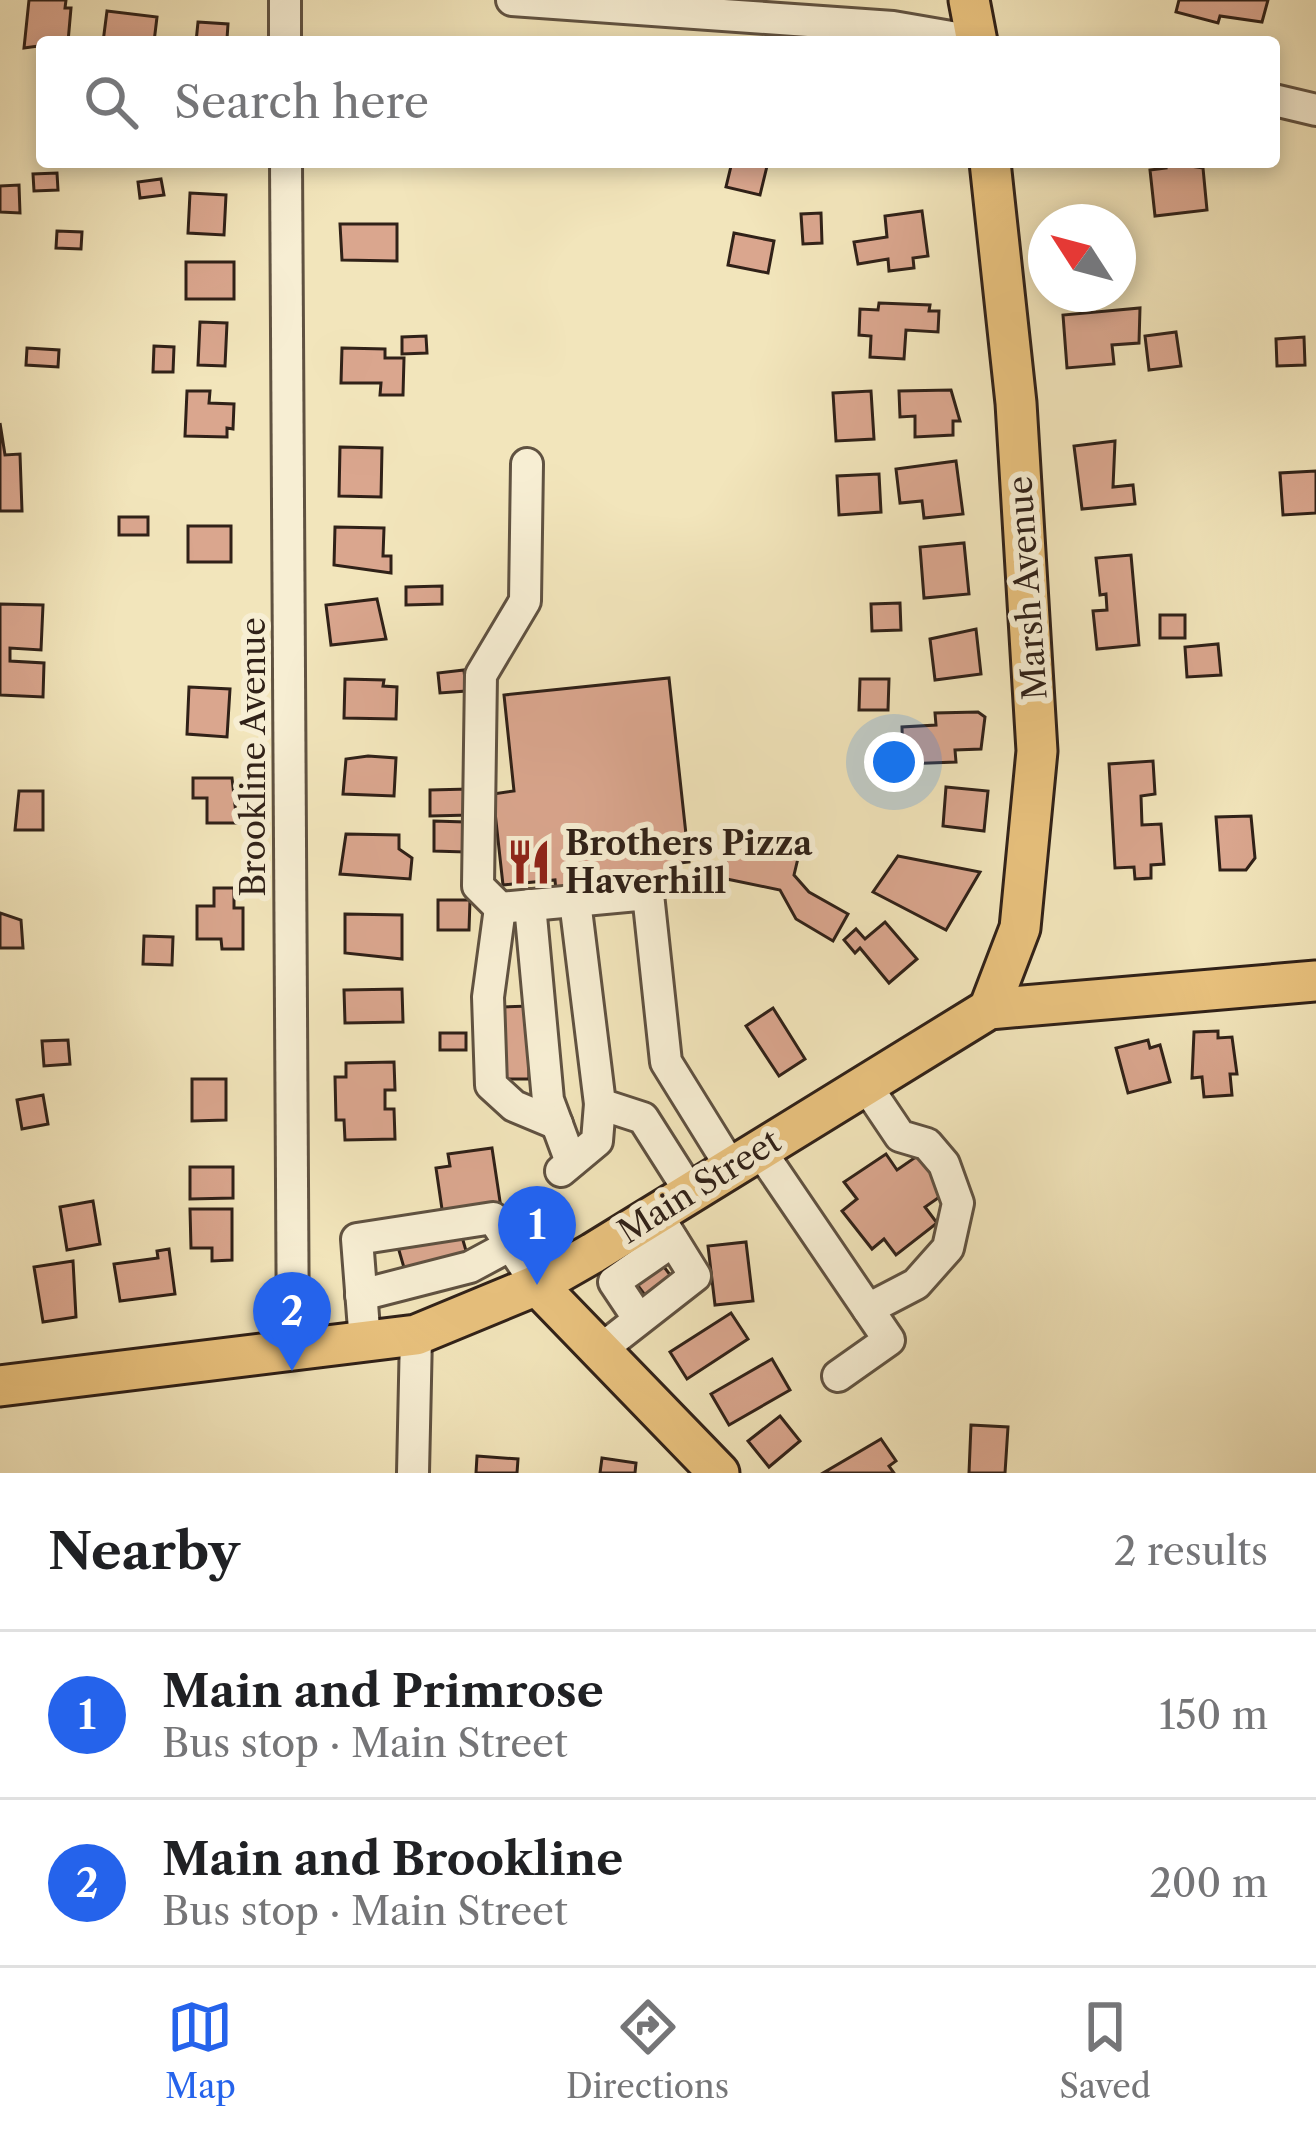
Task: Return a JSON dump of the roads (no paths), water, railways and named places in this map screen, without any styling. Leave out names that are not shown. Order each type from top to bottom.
[{"type":"main road","points":[[969,0],[977,36]]},
{"type":"main road","name":"Marsh Avenue","points":[[989,1009],[1020,928],[1037,751],[1016,403],[991,168]]},
{"type":"main road","name":"Main Street","points":[[0,1387],[416,1335],[665,1227],[690,1192],[989,1009],[1316,981]]},
{"type":"main road","points":[[537,1285],[719,1473]]},
{"type":"street","points":[[285,0],[285,36]]},
{"type":"street","points":[[512,0],[892,28],[941,36]]},
{"type":"street","points":[[1280,101],[1316,110]]},
{"type":"street","name":"Brookline Avenue","points":[[286,168],[293,1352]]},
{"type":"street","points":[[527,464],[525,602],[481,675],[478,886],[515,907],[648,894],[666,1062],[890,1340],[838,1376]]},
{"type":"street","points":[[515,907],[564,1168],[597,1141],[600,1104],[575,901]]},
{"type":"street","points":[[515,907],[488,997],[491,1085],[514,1106],[557,1124]]},
{"type":"street","points":[[865,1084],[900,1136],[927,1144],[944,1165],[958,1203],[948,1248],[916,1284],[868,1309]]},
{"type":"street","points":[[600,1104],[643,1118],[690,1192]]},
{"type":"street","points":[[365,1342],[357,1238],[493,1218],[537,1285]]},
{"type":"street","points":[[599,1351],[695,1276],[665,1227],[614,1282],[638,1318]]},
{"type":"street","points":[[362,1295],[470,1267],[511,1245]]},
{"type":"street","points":[[413,1473],[416,1335]]},
{"type":"place","name":"Brothers Pizza Haverhill","points":[[529,862]]},
{"type":"place","name":"Main and Primrose","points":[[537,1285]]},
{"type":"place","name":"Main and Brookline","points":[[292,1371]]}]
